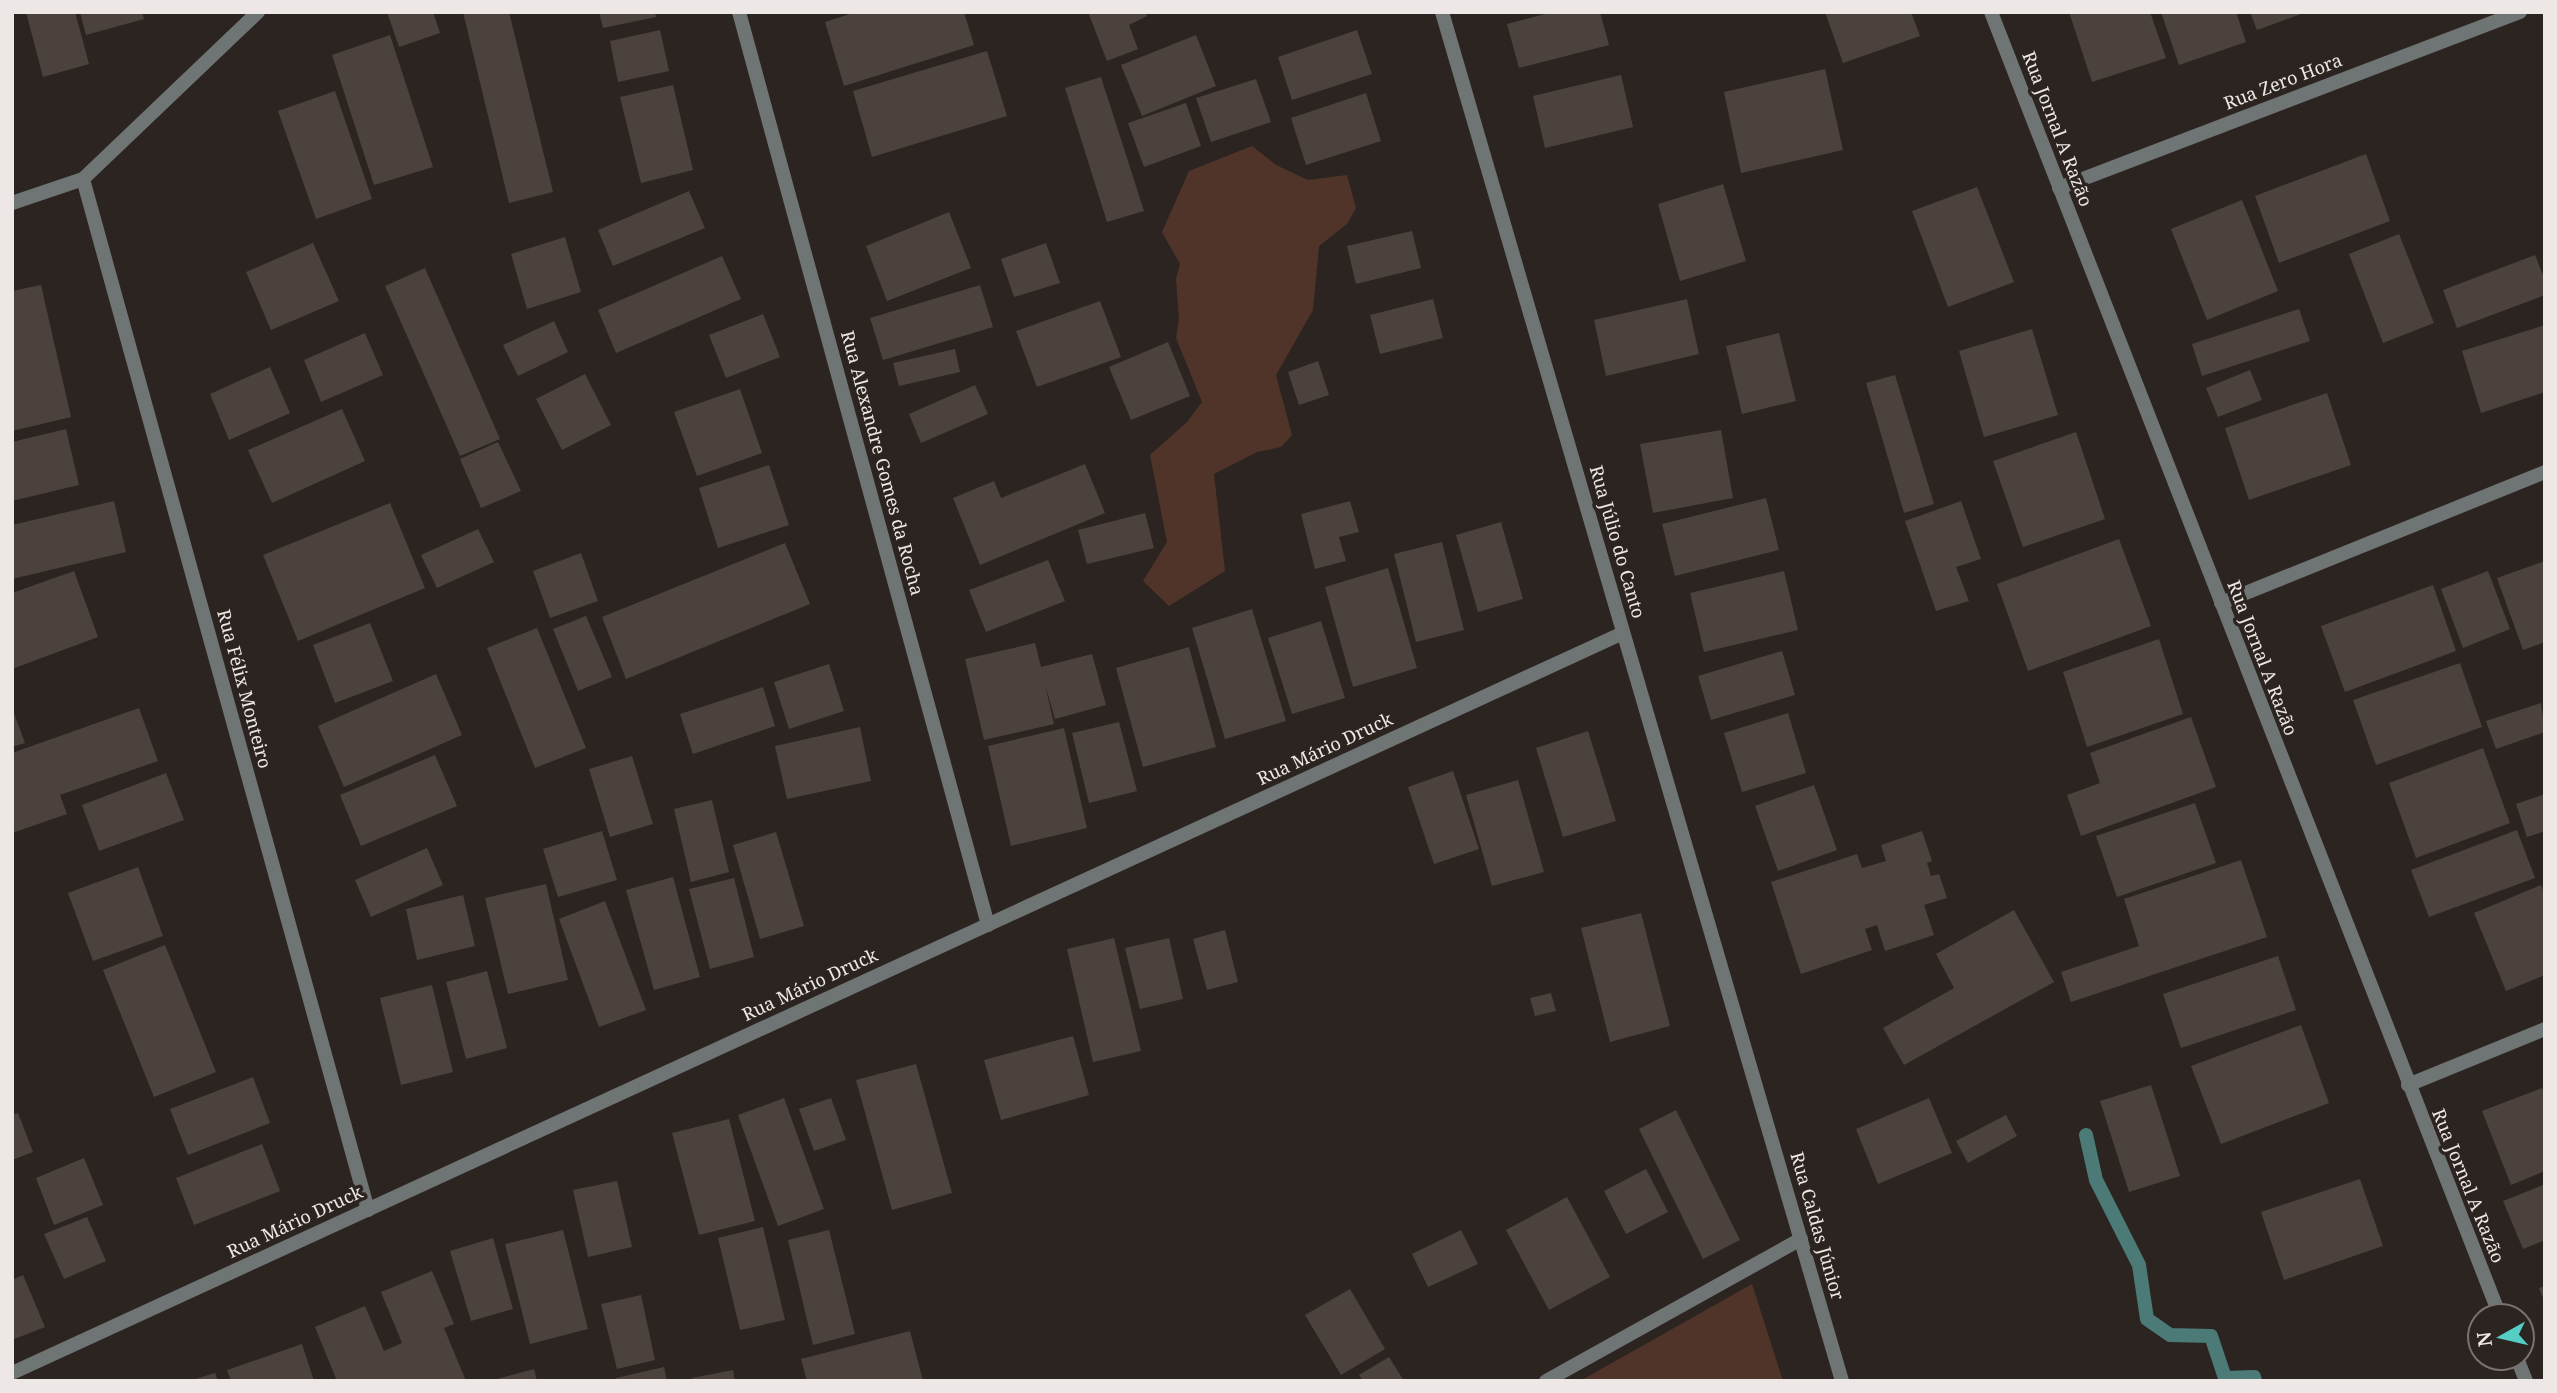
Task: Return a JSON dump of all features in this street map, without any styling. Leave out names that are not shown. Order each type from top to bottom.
[{"type":"street","points":[[12,203],[83,179],[258,12]]},
{"type":"street","name":"Rua Alexandre Gomes da Rocha","points":[[739,12],[988,925]]},
{"type":"street","name":"Rua Júlio do Canto","points":[[1442,12],[1755,1082]]},
{"type":"street","name":"Rua Jornal A Razão","points":[[1991,12],[2494,1302]]},
{"type":"street","name":"Rua Zero Hora","points":[[2059,188],[2520,12]]},
{"type":"street","name":"Rua Félix Monteiro","points":[[83,179],[368,1210]]},
{"type":"street","points":[[2221,603],[2545,472]]},
{"type":"street","name":"Rua Mário Druck","points":[[12,1373],[1623,633]]},
{"type":"street","points":[[2408,1086],[2545,1029]]},
{"type":"street","name":"Rua Caldas Júnior","points":[[1755,1082],[1842,1381]]},
{"type":"street","points":[[1546,1381],[1801,1239]]},
{"type":"shaded area","points":[[1252,146],[1276,165],[1308,180],[1347,175],[1356,208],[1347,224],[1319,246],[1313,310],[1276,375],[1292,435],[1281,447],[1257,452],[1214,474],[1225,571],[1169,606],[1143,581],[1167,542],[1150,455],[1187,422],[1202,402],[1176,338],[1179,319],[1176,279],[1180,264],[1162,232],[1189,171]]},
{"type":"shaded area","points":[[1752,1284],[1783,1381],[1580,1381]]},
{"type":"building","points":[[26,12],[75,12],[89,64],[43,77]]},
{"type":"building","points":[[80,12],[142,12],[144,19],[86,35]]},
{"type":"building","points":[[387,12],[433,12],[440,33],[399,47]]},
{"type":"building","points":[[463,12],[509,12],[553,192],[509,203]]},
{"type":"building","points":[[599,12],[655,12],[656,17],[603,28]]},
{"type":"building","points":[[856,12],[964,12],[974,45],[844,86],[825,22]]},
{"type":"building","points":[[1088,12],[1146,12],[1147,16],[1129,25],[1138,49],[1107,61]]},
{"type":"building","points":[[1553,12],[1600,12],[1609,45],[1519,68],[1507,24]]},
{"type":"building","points":[[1825,12],[1911,12],[1920,36],[1843,63]]},
{"type":"building","points":[[2069,12],[2150,12],[2166,58],[2092,82]]},
{"type":"building","points":[[2161,12],[2236,12],[2246,42],[2179,65]]},
{"type":"building","points":[[2250,12],[2304,12],[2304,13],[2257,30]]},
{"type":"building","points":[[660,30],[669,71],[618,82],[610,41]]},
{"type":"building","points":[[1357,30],[1372,74],[1292,100],[1278,57]]},
{"type":"building","points":[[390,35],[433,167],[374,185],[332,55]]},
{"type":"building","points":[[1196,35],[1216,86],[1142,116],[1121,65]]},
{"type":"building","points":[[987,51],[1007,116],[872,157],[853,91]]},
{"type":"building","points":[[1825,69],[1843,150],[1741,173],[1724,92]]},
{"type":"building","points":[[1621,75],[1633,127],[1545,148],[1533,96]]},
{"type":"building","points":[[1101,77],[1144,211],[1107,222],[1065,88]]},
{"type":"building","points":[[1256,79],[1271,122],[1211,142],[1196,98]]},
{"type":"building","points":[[673,85],[693,170],[641,183],[620,97]]},
{"type":"building","points":[[335,91],[372,199],[316,219],[278,111]]},
{"type":"building","points":[[1366,93],[1381,141],[1306,165],[1291,118]]},
{"type":"building","points":[[1186,103],[1201,146],[1144,167],[1128,123]]},
{"type":"building","points":[[2366,154],[2390,221],[2279,263],[2255,196]]},
{"type":"building","points":[[1723,184],[1746,261],[1680,281],[1658,204]]},
{"type":"building","points":[[1977,187],[2014,282],[1948,307],[1912,211]]},
{"type":"building","points":[[689,191],[705,228],[613,266],[598,230]]},
{"type":"building","points":[[2242,200],[2278,291],[2207,320],[2171,229]]},
{"type":"building","points":[[949,212],[971,268],[887,301],[866,246]]},
{"type":"building","points":[[1412,231],[1421,268],[1356,284],[1347,246]]},
{"type":"building","points":[[2399,234],[2434,323],[2383,343],[2349,254]]},
{"type":"building","points":[[565,237],[581,292],[527,309],[511,254]]},
{"type":"building","points":[[313,243],[339,301],[271,330],[246,272]]},
{"type":"building","points":[[1046,243],[1060,283],[1014,297],[1001,259]]},
{"type":"building","points":[[2535,255],[2545,280],[2545,295],[2457,328],[2443,290]]},
{"type":"building","points":[[722,256],[741,299],[616,353],[598,310]]},
{"type":"building","points":[[425,268],[500,439],[460,456],[385,286]]},
{"type":"building","points":[[41,285],[71,417],[12,431],[12,291]]},
{"type":"building","points":[[980,285],[993,327],[883,360],[870,318]]},
{"type":"building","points":[[1433,299],[1443,338],[1380,354],[1370,315]]},
{"type":"building","points":[[1687,299],[1699,354],[1606,376],[1594,320]]},
{"type":"building","points":[[1100,301],[1121,357],[1037,387],[1016,331]]},
{"type":"building","points":[[2299,309],[2310,341],[2202,376],[2192,344]]},
{"type":"building","points":[[763,314],[780,357],[726,378],[709,335]]},
{"type":"building","points":[[554,321],[568,352],[518,376],[503,345]]},
{"type":"building","points":[[2545,325],[2545,392],[2481,413],[2462,351]]},
{"type":"building","points":[[2032,329],[2058,415],[1984,437],[1959,351]]},
{"type":"building","points":[[365,333],[383,375],[321,402],[304,360]]},
{"type":"building","points":[[1779,333],[1796,401],[1742,414],[1726,346]]},
{"type":"building","points":[[1168,342],[1190,396],[1131,420],[1109,367]]},
{"type":"building","points":[[955,349],[960,372],[899,386],[893,363]]},
{"type":"building","points":[[1318,361],[1329,395],[1299,405],[1288,372]]},
{"type":"building","points":[[270,367],[290,413],[229,440],[210,394]]},
{"type":"building","points":[[2250,370],[2262,400],[2218,417],[2206,388]]},
{"type":"building","points":[[585,374],[611,425],[562,450],[536,399]]},
{"type":"building","points":[[1895,375],[1934,504],[1904,513],[1866,383]]},
{"type":"building","points":[[975,385],[988,414],[921,443],[909,414]]},
{"type":"building","points":[[740,389],[762,453],[697,476],[674,412]]},
{"type":"building","points":[[2327,393],[2351,465],[2249,500],[2225,428]]},
{"type":"building","points":[[342,409],[365,461],[272,503],[248,450]]},
{"type":"building","points":[[66,429],[79,485],[12,501],[12,442]]},
{"type":"building","points":[[1721,430],[1733,498],[1653,513],[1640,444]]},
{"type":"building","points":[[2076,432],[2105,519],[2023,547],[1993,461]]},
{"type":"building","points":[[498,442],[521,491],[481,508],[460,459]]},
{"type":"building","points":[[1085,464],[1105,513],[980,565],[953,498],[994,481],[1001,498]]},
{"type":"building","points":[[769,465],[789,525],[718,548],[699,488]]},
{"type":"building","points":[[1766,498],[1779,550],[1675,576],[1662,524]]},
{"type":"building","points":[[114,501],[126,552],[12,579],[12,525]]},
{"type":"building","points":[[1350,501],[1359,532],[1339,537],[1346,561],[1315,569],[1301,514]]},
{"type":"building","points":[[1961,501],[1981,559],[1956,567],[1969,601],[1936,611],[1905,521]]},
{"type":"building","points":[[390,503],[425,588],[298,641],[263,555]]},
{"type":"building","points":[[1145,513],[1154,548],[1087,564],[1078,530]]},
{"type":"building","points":[[1501,522],[1523,599],[1478,612],[1456,535]]},
{"type":"building","points":[[478,529],[494,562],[437,588],[421,555]]},
{"type":"building","points":[[2119,539],[2151,626],[2028,671],[1997,584]]},
{"type":"building","points":[[1442,542],[1464,630],[1416,642],[1394,554]]},
{"type":"building","points":[[785,543],[810,604],[626,679],[602,617]]},
{"type":"building","points":[[581,553],[598,601],[550,618],[533,571]]},
{"type":"building","points":[[1048,560],[1065,601],[986,632],[969,590]]},
{"type":"building","points":[[2545,561],[2545,642],[2523,650],[2497,578]]},
{"type":"building","points":[[1388,568],[1417,668],[1353,687],[1325,587]]},
{"type":"building","points":[[74,571],[98,637],[12,669],[12,593]]},
{"type":"building","points":[[1784,571],[1798,630],[1704,652],[1690,593]]},
{"type":"building","points":[[2488,571],[2510,629],[2463,648],[2441,589]]},
{"type":"building","points":[[2433,585],[2456,651],[2345,692],[2321,626]]},
{"type":"building","points":[[1252,609],[1286,721],[1225,739],[1192,628]]},
{"type":"building","points":[[586,616],[612,677],[578,691],[553,629]]},
{"type":"building","points":[[1321,621],[1345,698],[1292,714],[1268,638]]},
{"type":"building","points":[[370,623],[393,681],[335,703],[313,645]]},
{"type":"building","points":[[537,628],[586,748],[535,768],[487,648]]},
{"type":"building","points":[[2159,639],[2183,714],[2087,747],[2063,672]]},
{"type":"building","points":[[1035,643],[1041,667],[1092,654],[1106,705],[1055,719],[1045,684],[1054,724],[984,740],[965,659]]},
{"type":"building","points":[[1189,647],[1216,747],[1143,767],[1116,668]]},
{"type":"building","points":[[1782,651],[1795,695],[1711,720],[1698,676]]},
{"type":"building","points":[[2460,663],[2482,727],[2376,765],[2353,700]]},
{"type":"building","points":[[829,664],[844,711],[789,729],[774,682]]},
{"type":"building","points":[[436,674],[462,735],[344,787],[318,726]]},
{"type":"building","points":[[763,687],[775,726],[693,754],[680,714]]},
{"type":"building","points":[[2541,703],[2545,732],[2496,749],[2486,721]]},
{"type":"building","points":[[12,708],[25,743],[12,747]]},
{"type":"building","points":[[139,708],[158,761],[60,795],[67,814],[12,833],[12,753]]},
{"type":"building","points":[[1788,713],[1806,773],[1742,792],[1724,733]]},
{"type":"building","points":[[2191,717],[2216,787],[2081,836],[2067,795],[2100,783],[2090,753]]},
{"type":"building","points":[[1119,722],[1137,791],[1089,803],[1072,733]]},
{"type":"building","points":[[860,727],[871,781],[787,799],[775,746]]},
{"type":"building","points":[[1064,728],[1087,828],[1011,846],[988,746]]},
{"type":"building","points":[[1588,731],[1616,821],[1563,837],[1536,748]]},
{"type":"building","points":[[2483,748],[2510,823],[2416,858],[2389,783]]},
{"type":"building","points":[[435,755],[457,806],[361,846],[340,795]]},
{"type":"building","points":[[632,756],[653,824],[610,837],[589,769]]},
{"type":"building","points":[[1453,771],[1479,849],[1434,864],[1408,787]]},
{"type":"building","points":[[166,773],[184,820],[99,851],[82,805]]},
{"type":"building","points":[[1518,780],[1544,872],[1492,886],[1466,795]]},
{"type":"building","points":[[1814,785],[1837,850],[1778,871],[1755,806]]},
{"type":"building","points":[[2545,794],[2545,831],[2527,837],[2516,804]]},
{"type":"building","points":[[712,800],[729,872],[691,882],[674,809]]},
{"type":"building","points":[[2195,803],[2216,863],[2117,897],[2096,836]]},
{"type":"building","points":[[2517,830],[2535,878],[2429,917],[2411,870]]},
{"type":"building","points":[[602,831],[617,880],[558,897],[543,849]]},
{"type":"building","points":[[1922,831],[1932,861],[1927,863],[1931,876],[1939,874],[1947,898],[1924,905],[1934,935],[1885,951],[1877,925],[1865,929],[1872,950],[1801,974],[1771,882],[1857,854],[1862,868],[1886,861],[1881,845]]},
{"type":"building","points":[[776,832],[804,926],[760,939],[733,845]]},
{"type":"building","points":[[427,848],[443,885],[371,917],[355,880]]},
{"type":"building","points":[[2241,860],[2267,937],[2071,1002],[2061,972],[2139,946],[2124,899]]},
{"type":"building","points":[[138,867],[163,936],[93,961],[68,893]]},
{"type":"building","points":[[673,877],[700,977],[654,990],[626,890]]},
{"type":"building","points":[[734,878],[754,957],[710,969],[689,889]]},
{"type":"building","points":[[546,884],[568,980],[508,994],[485,898]]},
{"type":"building","points":[[2541,885],[2545,895],[2545,975],[2506,991],[2474,913]]},
{"type":"building","points":[[463,895],[475,946],[417,960],[406,909]]},
{"type":"building","points":[[605,901],[646,1010],[599,1027],[559,919]]},
{"type":"building","points":[[2014,910],[2054,982],[1904,1065],[1883,1028],[1954,988],[1936,954]]},
{"type":"building","points":[[1641,913],[1670,1026],[1610,1042],[1581,928]]},
{"type":"building","points":[[1225,930],[1238,982],[1207,990],[1193,939]]},
{"type":"building","points":[[1114,938],[1141,1051],[1093,1062],[1067,949]]},
{"type":"building","points":[[1169,938],[1183,999],[1140,1009],[1125,948]]},
{"type":"building","points":[[165,945],[216,1072],[154,1097],[103,970]]},
{"type":"building","points":[[2278,956],[2296,1010],[2181,1048],[2163,994]]},
{"type":"building","points":[[487,971],[507,1048],[466,1059],[446,982]]},
{"type":"building","points":[[432,985],[453,1072],[401,1085],[380,998]]},
{"type":"building","points":[[1551,993],[1556,1011],[1535,1016],[1530,998]]},
{"type":"building","points":[[2301,1025],[2329,1103],[2221,1144],[2191,1066]]},
{"type":"building","points":[[1073,1036],[1089,1095],[1001,1120],[984,1060]]},
{"type":"building","points":[[916,1064],[952,1193],[892,1210],[856,1080]]},
{"type":"building","points":[[253,1077],[270,1123],[188,1155],[170,1109]]},
{"type":"building","points":[[2151,1085],[2180,1176],[2129,1192],[2100,1101]]},
{"type":"building","points":[[2542,1088],[2545,1095],[2545,1171],[2511,1185],[2482,1111]]},
{"type":"building","points":[[784,1098],[824,1209],[778,1226],[738,1115]]},
{"type":"building","points":[[831,1098],[846,1140],[814,1151],[799,1109]]},
{"type":"building","points":[[1929,1098],[1952,1153],[1878,1184],[1856,1129]]},
{"type":"building","points":[[1676,1110],[1740,1240],[1703,1259],[1639,1129]]},
{"type":"building","points":[[18,1113],[33,1152],[12,1160],[12,1115]]},
{"type":"building","points":[[2006,1115],[2017,1136],[1968,1163],[1956,1141]]},
{"type":"building","points":[[729,1119],[755,1221],[699,1235],[672,1133]]},
{"type":"building","points":[[262,1144],[280,1191],[194,1225],[176,1178]]},
{"type":"building","points":[[84,1158],[103,1205],[54,1225],[36,1178]]},
{"type":"building","points":[[1646,1169],[1668,1212],[1626,1234],[1604,1191]]},
{"type":"building","points":[[2360,1179],[2383,1246],[2284,1280],[2261,1212]]},
{"type":"building","points":[[617,1181],[632,1247],[588,1257],[573,1190]]},
{"type":"building","points":[[2543,1185],[2545,1240],[2523,1249],[2503,1201]]},
{"type":"building","points":[[1567,1197],[1610,1277],[1549,1310],[1506,1230]]},
{"type":"building","points":[[87,1217],[106,1261],[64,1279],[44,1234]]},
{"type":"building","points":[[763,1227],[785,1320],[740,1330],[718,1238]]},
{"type":"building","points":[[563,1230],[588,1329],[530,1344],[505,1244]]},
{"type":"building","points":[[829,1230],[855,1334],[813,1345],[788,1240]]},
{"type":"building","points":[[1461,1230],[1478,1264],[1428,1287],[1412,1254]]},
{"type":"building","points":[[493,1238],[513,1309],[471,1321],[450,1251]]},
{"type":"building","points":[[432,1271],[454,1324],[444,1328],[466,1381],[337,1381],[315,1327],[365,1306],[384,1351],[402,1343],[381,1292]]},
{"type":"building","points":[[23,1275],[45,1327],[12,1340],[12,1280]]},
{"type":"building","points":[[2545,1286],[2545,1303],[2539,1288]]},
{"type":"building","points":[[1350,1289],[1385,1349],[1341,1375],[1305,1315]]},
{"type":"building","points":[[641,1295],[655,1360],[617,1369],[601,1304]]},
{"type":"building","points":[[910,1331],[923,1381],[807,1381],[801,1359]]},
{"type":"building","points":[[302,1344],[314,1381],[231,1381],[227,1370]]},
{"type":"building","points":[[1389,1357],[1404,1381],[1363,1381],[1359,1375]]},
{"type":"building","points":[[664,1367],[667,1381],[617,1381],[616,1378]]},
{"type":"building","points":[[534,1369],[537,1381],[493,1381],[493,1380]]},
{"type":"building","points":[[733,1370],[735,1381],[692,1381],[692,1378]]},
{"type":"building","points":[[215,1373],[218,1381],[192,1381],[192,1380]]},
{"type":"waterway","points":[[2086,1135],[2096,1180],[2139,1265],[2147,1319],[2170,1335],[2211,1336],[2225,1378],[2254,1377],[2255,1381]]}]
